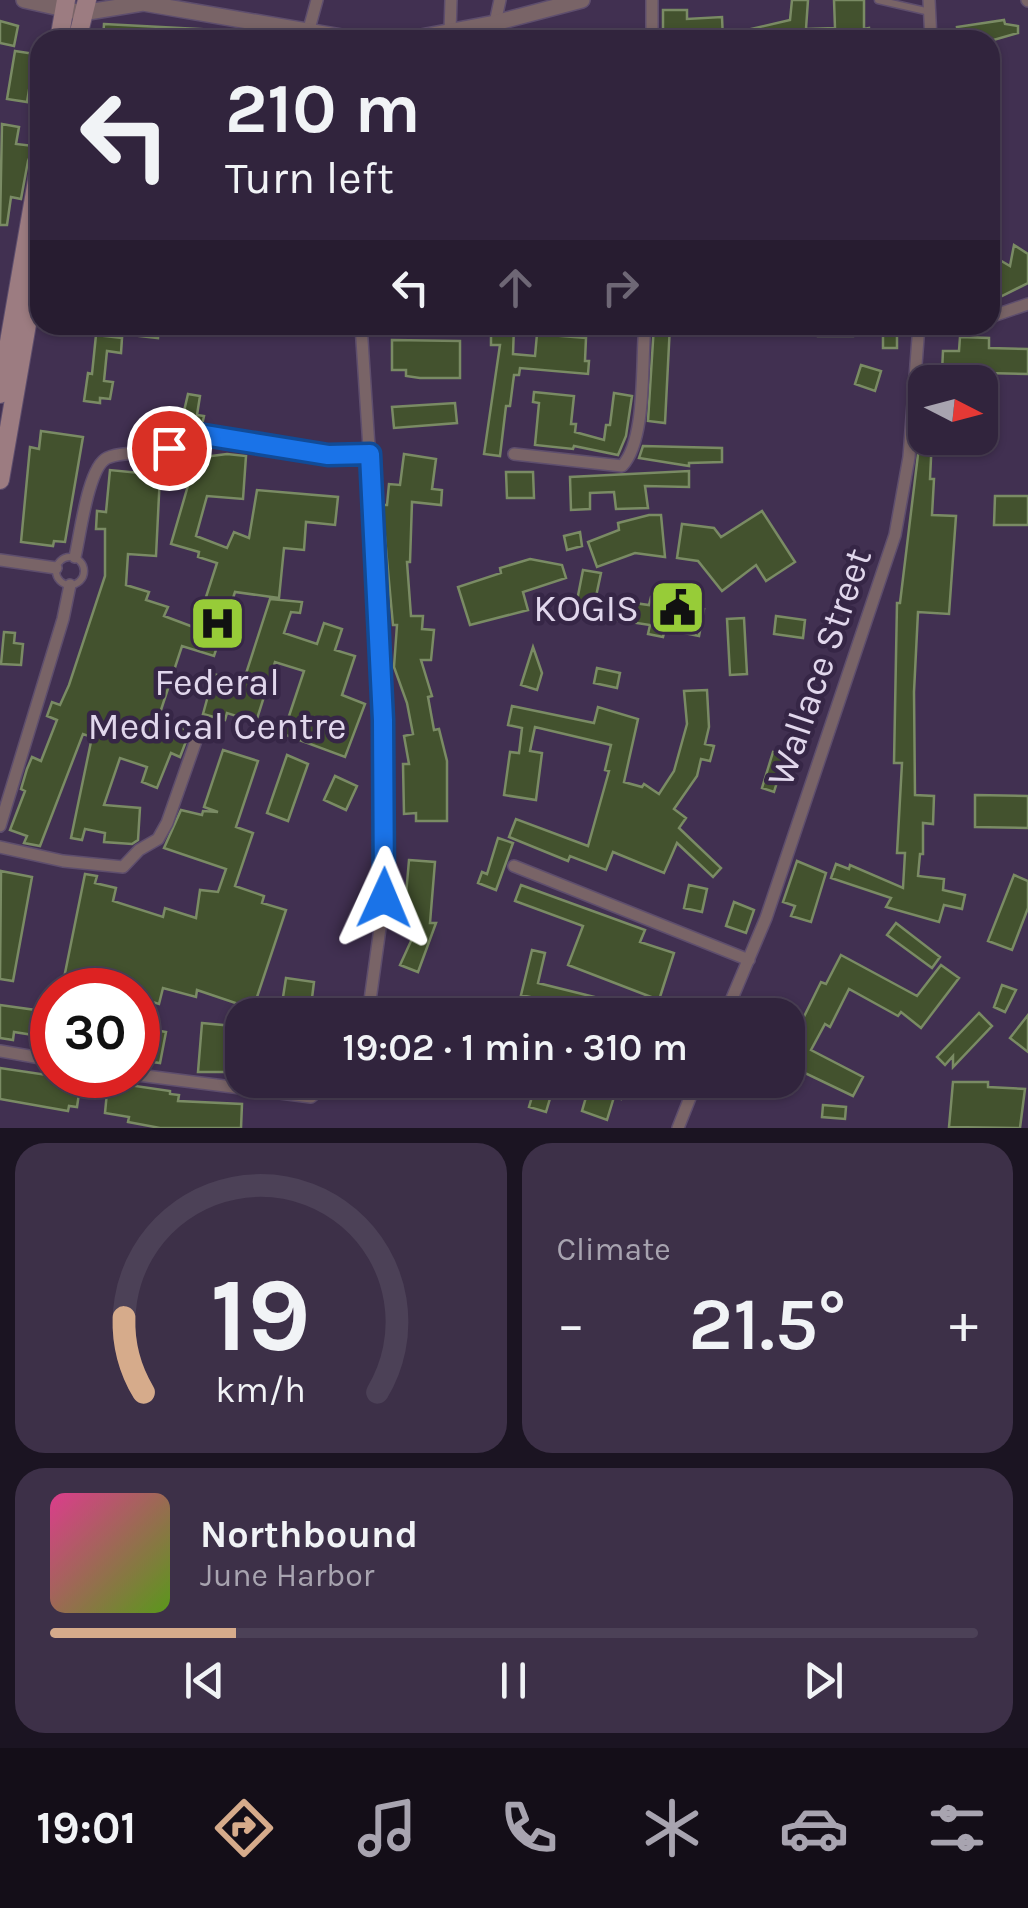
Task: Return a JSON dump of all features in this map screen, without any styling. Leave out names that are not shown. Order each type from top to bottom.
[{"type":"main road","points":[[64,30],[75,6]]},
{"type":"main road","points":[[0,394],[30,221]]},
{"type":"main road","points":[[0,480],[30,306]]},
{"type":"street","points":[[24,0],[75,6],[138,2],[309,30],[316,0]]},
{"type":"street","points":[[450,30],[451,0]]},
{"type":"street","points":[[496,22],[500,0]]},
{"type":"street","points":[[459,30],[582,0]]},
{"type":"street","points":[[652,0],[652,30]]},
{"type":"street","points":[[1000,314],[1028,304]]},
{"type":"street","points":[[362,335],[381,652],[385,819],[384,898],[370,998]]},
{"type":"street","points":[[514,454],[622,466],[636,432],[644,335]]},
{"type":"street","name":"Wallace Street","points":[[732,998],[766,918],[895,535],[909,457],[918,335]]},
{"type":"street","points":[[75,557],[93,476],[109,457],[164,453],[176,437],[192,433],[328,455],[370,454]]},
{"type":"street","points":[[0,560],[56,568]]},
{"type":"street","points":[[0,826],[64,619],[70,585]]},
{"type":"street","points":[[0,847],[62,862],[123,867],[139,850],[158,839],[199,732]]},
{"type":"street","points":[[514,866],[749,960]]},
{"type":"street","points":[[0,1051],[30,1056]]},
{"type":"street","points":[[160,1078],[225,1086]]},
{"type":"street","points":[[678,1128],[690,1098]]},
{"type":"lane","points":[[878,0],[930,6]]},
{"type":"lane","points":[[75,557],[84,569],[78,583],[62,583],[56,568],[60,560],[75,557]]},
{"type":"building","points":[[792,0],[808,0],[806,29],[835,28],[834,0],[864,0],[864,29],[869,30],[747,30],[790,20]]},
{"type":"building","points":[[663,10],[687,10],[687,19],[722,17],[723,30],[663,30]]},
{"type":"building","points":[[1004,20],[1005,24],[1018,26],[1018,33],[1000,38],[1000,30],[957,27]]},
{"type":"building","points":[[0,21],[18,26],[14,46],[0,43]]},
{"type":"building","points":[[104,24],[217,30],[104,30]]},
{"type":"building","points":[[15,51],[30,53],[27,102],[7,99]]},
{"type":"building","points":[[2,124],[19,127],[16,144],[30,146],[30,156],[21,199],[11,197],[7,225],[0,225]]},
{"type":"building","points":[[1014,245],[1028,254],[1028,283],[1000,297],[1000,260],[1010,266]]},
{"type":"building","points":[[96,335],[122,338],[121,353],[107,351],[104,381],[113,382],[110,399],[100,398],[100,403],[84,401],[88,373],[92,374]]},
{"type":"building","points":[[491,335],[514,335],[513,354],[535,356],[537,335],[586,338],[585,361],[589,361],[588,374],[520,368],[519,375],[514,375],[510,406],[506,406],[500,456],[484,454],[500,345],[491,345]]},
{"type":"building","points":[[653,335],[669,335],[665,423],[648,421]]},
{"type":"building","points":[[883,335],[897,335],[897,348],[883,348]]},
{"type":"building","points":[[960,337],[989,338],[989,348],[1028,349],[1028,374],[998,373],[998,365],[942,365],[943,351],[959,351]]},
{"type":"building","points":[[392,340],[460,341],[460,378],[420,378],[406,376],[406,370],[392,370]]},
{"type":"building","points":[[861,365],[881,371],[875,391],[855,384]]},
{"type":"building","points":[[534,392],[574,396],[571,424],[576,424],[575,432],[604,440],[614,393],[632,396],[626,436],[618,455],[574,446],[573,449],[535,445],[539,403],[533,402]]},
{"type":"building","points":[[188,394],[200,396],[197,415],[204,416],[202,425],[181,424]]},
{"type":"building","points":[[455,403],[457,423],[394,428],[392,407]]},
{"type":"building","points":[[41,431],[83,437],[65,542],[54,541],[53,546],[21,542],[30,447],[39,449]]},
{"type":"building","points":[[643,446],[722,448],[722,462],[689,466],[639,458]]},
{"type":"building","points":[[404,454],[436,459],[432,489],[442,490],[441,505],[412,502],[407,562],[411,616],[423,616],[422,629],[434,630],[431,660],[421,660],[432,696],[428,697],[434,730],[439,729],[447,761],[447,821],[416,821],[416,813],[404,814],[403,764],[409,764],[404,736],[413,734],[394,667],[397,625],[393,625],[382,505],[387,505],[389,484],[400,485]]},
{"type":"building","points":[[918,455],[931,455],[932,515],[956,516],[949,614],[918,612],[915,795],[934,796],[933,824],[923,823],[918,876],[944,879],[943,890],[965,895],[962,909],[944,905],[939,922],[886,907],[891,898],[831,878],[836,864],[849,869],[850,865],[903,888],[905,853],[897,853],[902,763],[894,763],[900,603]]},
{"type":"building","points":[[246,456],[243,499],[207,496],[196,536],[227,548],[234,532],[249,538],[257,490],[338,497],[335,525],[306,522],[304,550],[284,548],[279,598],[235,592],[214,656],[182,646],[158,719],[190,731],[180,757],[171,753],[157,788],[142,782],[147,767],[120,758],[104,805],[140,808],[138,840],[132,844],[104,842],[105,833],[85,829],[82,840],[71,838],[92,737],[83,734],[40,846],[24,843],[27,836],[10,830],[25,791],[21,789],[27,769],[32,757],[41,761],[57,720],[47,716],[52,702],[60,705],[69,685],[105,576],[105,529],[96,529],[97,511],[106,512],[110,470],[160,475],[156,556],[128,554],[126,585],[149,592],[146,600],[168,607],[164,616],[196,628],[217,563],[198,557],[199,552],[171,544],[196,458]]},
{"type":"building","points":[[689,471],[689,487],[645,486],[648,508],[616,509],[614,492],[590,493],[590,509],[571,510],[570,477]]},
{"type":"building","points":[[506,472],[533,472],[534,498],[507,498]]},
{"type":"building","points":[[995,496],[1028,496],[1028,525],[994,525]]},
{"type":"building","points":[[762,511],[795,562],[766,581],[756,565],[722,591],[698,561],[677,558],[682,524],[714,528],[721,537]]},
{"type":"building","points":[[661,515],[665,557],[635,553],[597,567],[588,542],[619,530],[618,523]]},
{"type":"building","points":[[580,532],[582,546],[567,550],[564,536]]},
{"type":"building","points":[[530,559],[562,565],[566,578],[523,592],[528,610],[470,625],[458,587]]},
{"type":"building","points":[[583,570],[601,573],[591,620],[574,616]]},
{"type":"building","points":[[651,597],[704,609],[699,636],[665,629],[663,637],[648,634],[650,625],[617,620],[620,601],[649,605]]},
{"type":"building","points":[[270,599],[302,602],[300,613],[291,612],[284,633],[317,644],[324,623],[342,629],[335,650],[355,656],[342,695],[365,704],[345,757],[283,734],[304,671],[275,662],[256,722],[227,713],[225,720],[203,714],[214,674],[243,683]]},
{"type":"building","points":[[776,616],[805,620],[803,638],[774,634]]},
{"type":"building","points":[[744,618],[747,674],[730,675],[727,619]]},
{"type":"building","points":[[4,632],[15,633],[14,643],[23,644],[21,665],[1,664]]},
{"type":"building","points":[[533,647],[542,673],[537,690],[521,685]]},
{"type":"building","points":[[597,668],[620,673],[617,688],[594,683]]},
{"type":"building","points":[[707,690],[709,727],[705,744],[714,746],[710,761],[701,759],[697,776],[674,809],[686,818],[679,828],[721,868],[713,877],[677,843],[664,873],[613,852],[606,870],[570,856],[568,861],[509,837],[516,819],[588,846],[609,771],[605,770],[611,745],[535,727],[530,751],[542,753],[536,800],[504,795],[510,752],[519,753],[522,728],[508,725],[512,706],[594,723],[598,707],[638,719],[624,782],[642,787],[644,784],[659,794],[674,771],[687,724],[684,691]]},
{"type":"building","points":[[223,750],[258,761],[236,827],[253,833],[235,886],[264,896],[262,903],[286,910],[257,998],[225,1000],[197,990],[196,997],[163,988],[160,1000],[160,968],[66,968],[85,874],[97,876],[95,883],[116,888],[113,901],[163,917],[165,908],[196,918],[200,890],[218,892],[226,869],[164,848],[181,810],[202,815],[203,811],[218,812],[204,807]]},
{"type":"building","points":[[773,752],[785,756],[774,792],[762,788]]},
{"type":"building","points":[[287,755],[308,764],[288,821],[267,813]]},
{"type":"building","points":[[335,776],[357,786],[346,810],[324,800]]},
{"type":"building","points":[[975,795],[1028,796],[1028,828],[975,827]]},
{"type":"building","points":[[498,838],[513,843],[496,890],[478,883],[482,872],[487,874]]},
{"type":"building","points":[[409,860],[435,862],[430,923],[436,923],[418,972],[400,965],[417,928],[403,929]]},
{"type":"building","points":[[797,861],[826,873],[811,922],[791,916],[795,906],[783,902]]},
{"type":"building","points":[[1,871],[32,877],[13,981],[0,979]]},
{"type":"building","points":[[1014,875],[1028,881],[1028,908],[1012,950],[988,941]]},
{"type":"building","points":[[521,885],[645,930],[640,942],[674,953],[660,998],[568,965],[583,926],[515,901]]},
{"type":"building","points":[[689,885],[707,889],[702,912],[684,908]]},
{"type":"building","points":[[734,902],[754,910],[746,933],[726,926]]},
{"type":"building","points":[[896,923],[940,957],[932,968],[887,935]]},
{"type":"building","points":[[532,950],[545,953],[538,983],[599,998],[534,998],[521,995]]},
{"type":"building","points":[[841,955],[917,996],[941,965],[959,978],[921,1028],[901,1012],[898,1016],[849,989],[830,1027],[825,1024],[811,1050],[863,1077],[853,1096],[805,1073],[805,1015],[821,982],[826,984]]},
{"type":"building","points":[[286,978],[314,982],[312,998],[283,998]]},
{"type":"building","points":[[1002,985],[1016,990],[1005,1012],[994,1007]]},
{"type":"building","points":[[0,1005],[30,1009],[30,1035],[14,1032],[13,1040],[0,1038]]},
{"type":"building","points":[[979,1013],[992,1026],[953,1067],[953,1056],[945,1065],[937,1057]]},
{"type":"building","points":[[1028,1015],[1028,1052],[1010,1038]]},
{"type":"building","points":[[202,1023],[225,1025],[225,1072],[198,1072]]},
{"type":"building","points":[[160,1031],[166,1032],[160,1063]]},
{"type":"building","points":[[0,1068],[30,1072],[30,1098],[78,1098],[77,1107],[69,1106],[68,1111],[0,1099]]},
{"type":"building","points":[[953,1082],[988,1082],[988,1087],[1025,1089],[1020,1128],[949,1127]]},
{"type":"building","points":[[160,1090],[179,1095],[178,1101],[242,1104],[241,1128],[160,1128],[105,1113],[106,1098],[160,1098]]},
{"type":"building","points":[[532,1098],[550,1098],[546,1112],[529,1107]]},
{"type":"building","points":[[586,1098],[614,1098],[607,1120],[582,1111]]},
{"type":"building","points":[[823,1105],[846,1107],[845,1119],[822,1117]]},
{"type":"place","name":"KOGIS","points":[[678,608]]},
{"type":"place","name":"Federal Medical Centre","points":[[217,624]]},
{"type":"route","points":[[169,448],[176,437],[192,433],[328,455],[370,454],[383,720],[384,898]]}]
